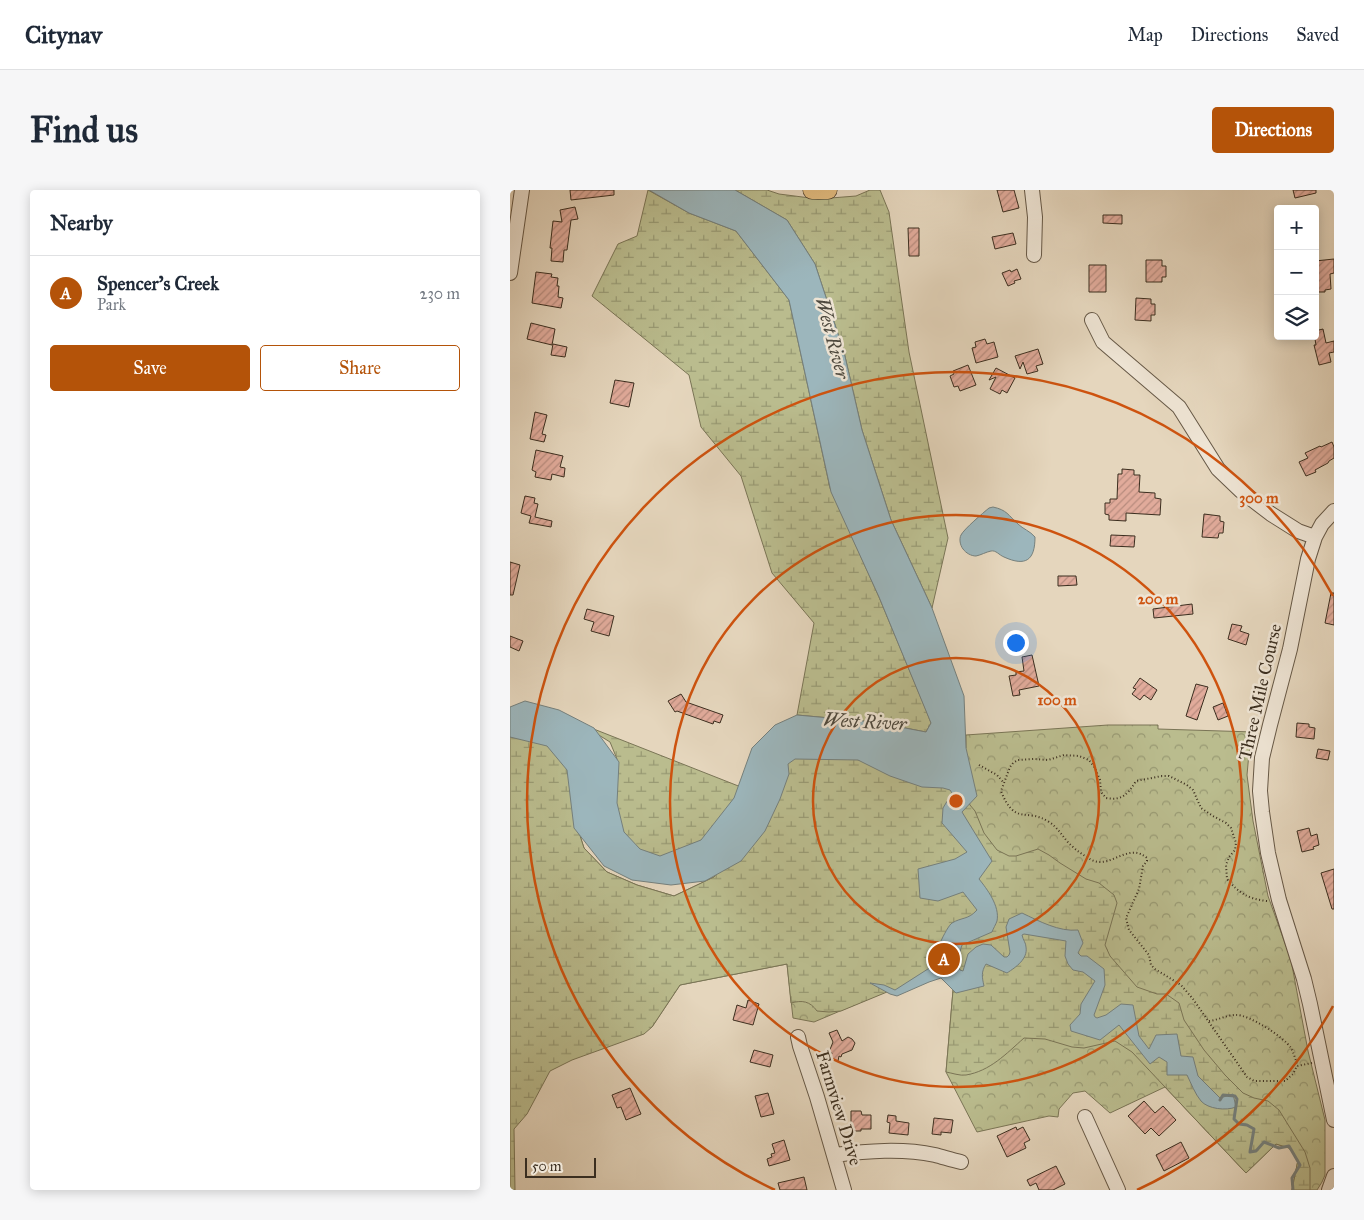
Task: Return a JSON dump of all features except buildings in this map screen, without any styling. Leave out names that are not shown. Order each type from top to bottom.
[{"type":"main road","points":[[812,190],[828,190]]},
{"type":"street","points":[[510,272],[522,190]]},
{"type":"street","points":[[1032,190],[1035,217],[1034,255]]},
{"type":"street","points":[[1092,320],[1103,342],[1179,407],[1218,469],[1241,491],[1271,514],[1298,531],[1315,537]]},
{"type":"street","name":"Three Mile Course","points":[[1334,511],[1322,524],[1315,537],[1308,558],[1290,649],[1262,758],[1260,791],[1268,853],[1279,900],[1306,988],[1334,1120]]},
{"type":"street","name":"Farmview Drive","points":[[798,1037],[844,1190]]},
{"type":"street","points":[[1085,1117],[1118,1190]]},
{"type":"street","points":[[834,1155],[864,1151],[894,1151],[934,1155],[961,1162]]},
{"type":"street","points":[[1329,1190],[1334,1176]]},
{"type":"path","points":[[1208,1022],[1236,1015],[1247,1017],[1279,1036],[1290,1047],[1295,1056],[1297,1066],[1290,1078],[1285,1081],[1254,1082],[1247,1077],[1240,1064],[1222,1042],[1208,1022],[1197,1004],[1181,985],[1151,965],[1149,955],[1129,930],[1126,918],[1139,889],[1143,866],[1147,858],[1134,852],[1129,852],[1116,859],[1100,862],[1093,861],[1072,847],[1048,820],[1013,811],[1001,791],[1010,767],[1018,760],[1034,758],[1048,760],[1064,755],[1079,756],[1088,760],[1095,768],[1100,780],[1101,792],[1106,798],[1113,800],[1124,797],[1136,782],[1169,776],[1193,790],[1202,808],[1231,828],[1236,843],[1235,850],[1229,857],[1226,865],[1227,880],[1237,892],[1251,898],[1269,902],[1279,900]]},
{"type":"path","points":[[979,765],[997,775],[1004,783]]},
{"type":"path","points":[[1297,1066],[1322,1061]]},
{"type":"green space","points":[[648,190],[689,213],[736,231],[789,300],[830,488],[879,597],[926,710],[931,723],[926,732],[874,722],[797,715],[814,623],[772,573],[741,476],[701,427],[689,375],[592,296],[618,244],[637,236]]},
{"type":"green space","points":[[735,190],[767,190],[779,194],[818,199],[856,196],[870,190],[880,190],[889,212],[909,352],[948,538],[932,608],[891,520],[862,430],[844,352],[815,264],[787,220]]},
{"type":"green space","points":[[581,724],[746,789],[714,844],[647,861],[615,839],[617,759],[610,742]]},
{"type":"green space","points":[[1108,725],[1158,725],[1158,729],[1254,732],[1249,753],[1247,775],[1253,821],[1268,896],[1291,960],[1308,1051],[1325,1120],[1325,1175],[1317,1190],[1292,1190],[1298,1160],[1289,1148],[1276,1144],[1246,1173],[1165,1087],[1110,1113],[1085,1091],[1073,1093],[1059,1109],[1058,1117],[1049,1116],[977,1132],[946,1072],[954,979],[949,965],[814,1022],[793,1018],[787,964],[680,985],[652,1027],[510,737],[574,817],[584,848],[607,872],[637,885],[674,896],[714,877],[762,818],[966,748],[966,735]]},
{"type":"green space","points":[[532,732],[569,744],[574,817],[584,848],[607,872],[637,885],[674,896],[714,877],[762,818],[786,757],[805,748],[949,780],[975,811],[984,833],[997,850],[1009,856],[1016,856],[1038,849],[1086,879],[1099,883],[1114,895],[1117,903],[1105,945],[1110,956],[1137,987],[1157,994],[1166,994],[1179,1003],[1184,1020],[1204,1050],[1225,1075],[1243,1093],[1268,1101],[1279,1110],[1305,1152],[1310,1168],[1310,1190],[1292,1190],[1298,1160],[1289,1148],[1276,1144],[1246,1173],[1132,1052],[1115,1041],[1084,1048],[1072,1047],[1045,1039],[1024,1038],[997,1061],[983,1070],[964,1075],[946,1072],[954,979],[949,965],[895,993],[887,992],[841,1011],[829,1012],[817,1011],[806,1002],[791,1003],[787,964],[680,985],[652,1027],[644,1034],[572,1060],[550,1071],[527,1114],[514,1129],[515,1190],[510,1190],[510,737]]},
{"type":"water","name":"West River","points":[[649,190],[735,190],[787,220],[815,264],[844,352],[862,430],[891,520],[932,608],[964,696],[966,748],[977,796],[962,812],[992,861],[979,879],[995,904],[997,921],[992,932],[962,945],[957,961],[960,970],[963,971],[968,954],[983,944],[991,945],[1004,957],[1007,957],[1010,952],[1006,927],[1009,919],[1022,913],[1056,928],[1078,930],[1083,943],[1078,953],[1081,956],[1087,956],[1104,969],[1105,985],[1094,1015],[1095,1017],[1106,1015],[1121,1004],[1133,1005],[1139,1036],[1149,1049],[1156,1035],[1177,1034],[1181,1056],[1193,1057],[1198,1076],[1220,1098],[1233,1094],[1236,1107],[1217,1109],[1204,1104],[1187,1075],[1167,1075],[1167,1062],[1159,1057],[1150,1064],[1119,1025],[1100,1040],[1071,1031],[1070,1025],[1080,1014],[1081,1004],[1095,981],[1083,972],[1073,970],[1068,964],[1065,956],[1066,941],[1024,934],[1022,935],[1026,944],[1026,951],[1023,959],[1017,965],[1007,973],[986,964],[982,975],[984,986],[956,993],[941,978],[897,996],[870,983],[884,985],[895,990],[931,967],[949,926],[956,921],[968,917],[977,910],[963,892],[938,901],[920,898],[918,869],[955,859],[967,852],[942,823],[943,808],[952,793],[950,790],[922,787],[890,776],[858,760],[795,759],[788,764],[789,774],[765,831],[741,861],[705,881],[671,885],[632,880],[604,866],[574,828],[567,770],[547,746],[510,737],[510,707],[525,701],[559,710],[594,728],[619,762],[617,803],[624,832],[640,849],[660,856],[701,840],[734,798],[752,748],[775,725],[797,715],[874,722],[926,732],[931,723],[879,597],[831,492],[789,300],[736,231],[689,213]]},
{"type":"water","points":[[993,507],[1004,511],[1035,537],[1035,545],[1028,559],[1023,561],[1012,560],[993,551],[974,556],[963,549],[960,537],[963,532],[986,510]]},
{"type":"waterway","points":[[1220,1100],[1223,1095],[1235,1096],[1237,1099],[1234,1119],[1239,1124],[1247,1125],[1254,1129],[1250,1152],[1256,1151],[1264,1142],[1279,1148],[1289,1146],[1300,1165],[1292,1178],[1293,1190]]},
{"type":"place","name":"Spencer's Creek","points":[[944,959]]}]
